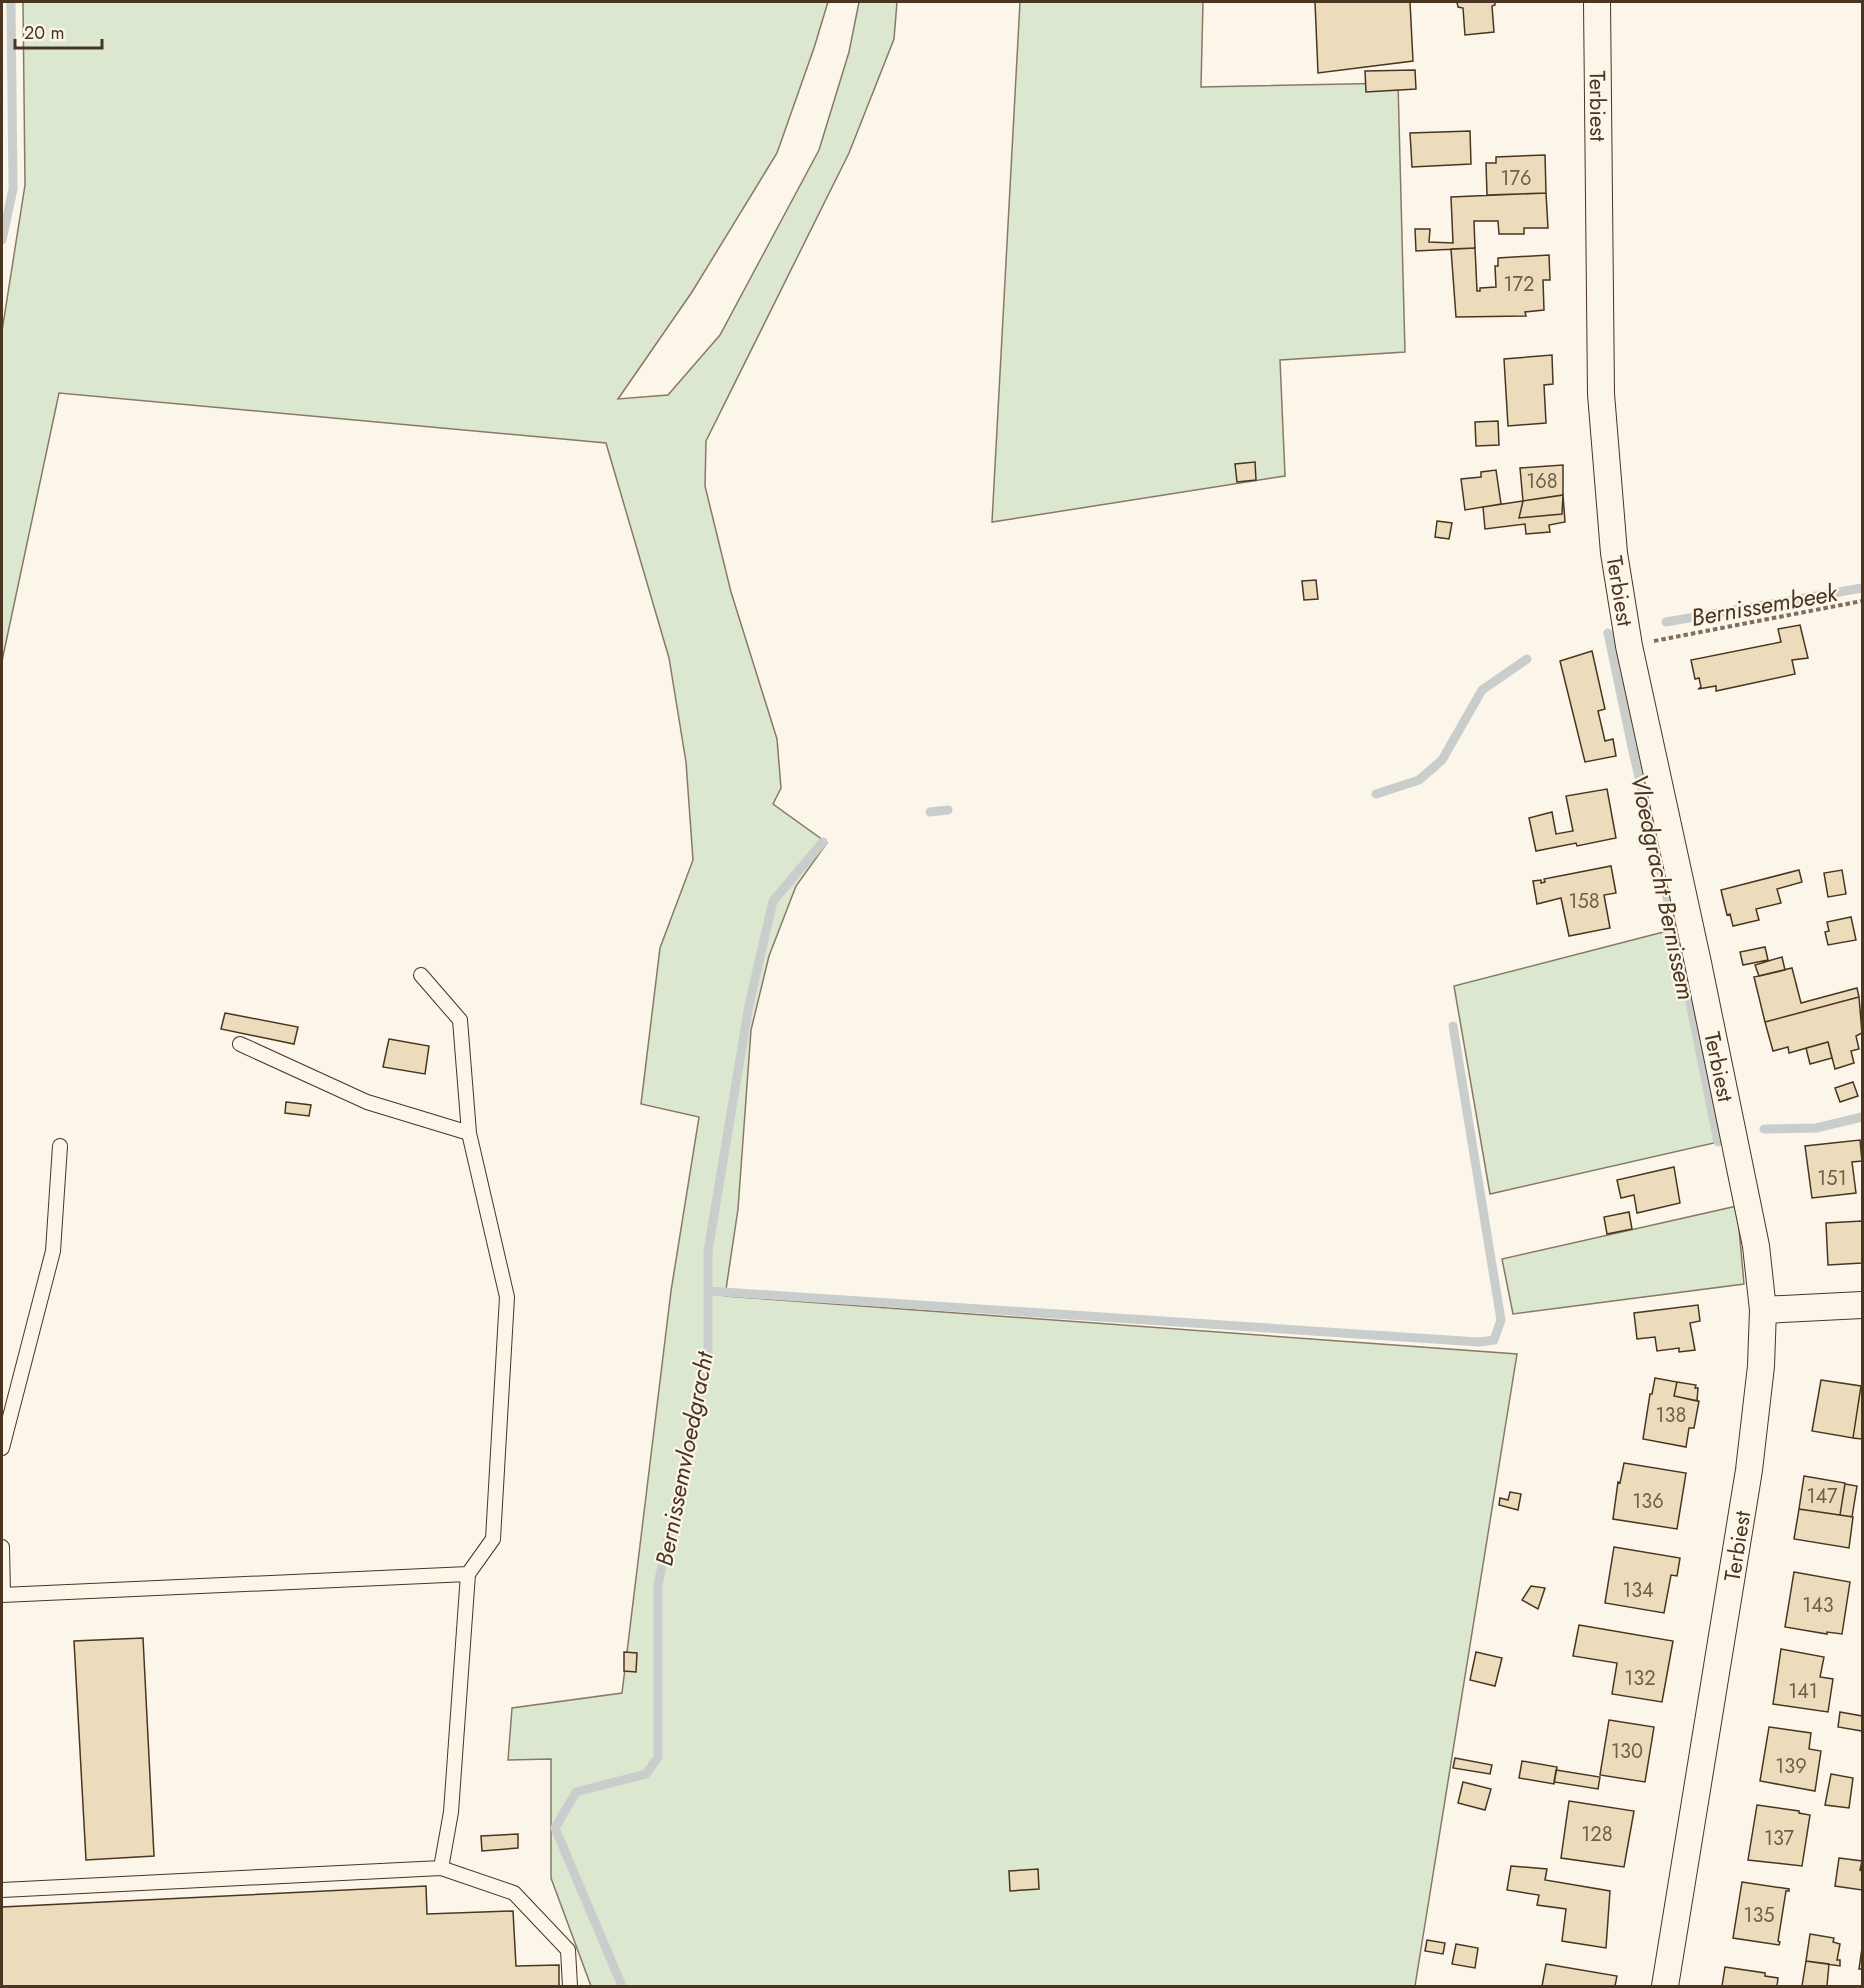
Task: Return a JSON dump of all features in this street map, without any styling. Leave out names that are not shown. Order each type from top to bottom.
[{"type":"street","name":"Terbiest","points":[[1597,2],[1601,394],[1614,553],[1629,646],[1701,975],[1756,1246],[1763,1310],[1761,1366],[1749,1470],[1665,1986]]},
{"type":"street","points":[[1763,1310],[1863,1305]]},
{"type":"lane","points":[[421,975],[460,1020],[469,1133],[507,1297],[493,1539],[468,1574],[451,1812],[441,1868]]},
{"type":"lane","points":[[240,1044],[367,1102],[469,1133]]},
{"type":"lane","points":[[2,1448],[53,1251],[60,1146]]},
{"type":"lane","points":[[2,1547],[2,1595],[468,1574]]},
{"type":"lane","points":[[2,1890],[441,1868],[514,1893],[568,1950],[570,1986]]},
{"type":"path","points":[[1629,646],[1863,601]]},
{"type":"green space","points":[[23,2],[828,2],[777,153],[692,292],[618,399],[668,395],[720,335],[819,150],[849,52],[859,2],[897,2],[894,39],[849,153],[706,441],[705,486],[731,592],[777,739],[781,788],[773,804],[827,843],[796,886],[769,956],[751,1030],[738,1209],[725,1296],[1517,1354],[1415,1986],[591,1986],[551,1878],[551,1759],[508,1760],[512,1708],[622,1693],[671,1291],[699,1117],[641,1104],[660,948],[693,860],[686,762],[669,658],[606,443],[59,393],[2,661],[2,331],[25,185]]},
{"type":"green space","points":[[1020,2],[1203,2],[1201,87],[1398,83],[1405,352],[1280,360],[1285,476],[992,522]]},
{"type":"green space","points":[[1679,928],[1727,1140],[1490,1194],[1454,986]]},
{"type":"green space","points":[[1737,1206],[1744,1284],[1513,1314],[1502,1259]]},
{"type":"building","points":[[1315,2],[1410,2],[1413,61],[1318,73]]},
{"type":"building","points":[[1457,2],[1495,2],[1492,6],[1494,32],[1465,35],[1463,8],[1458,7]]},
{"type":"building","points":[[1415,70],[1416,89],[1366,92],[1365,71]]},
{"type":"building","points":[[1470,131],[1471,164],[1412,167],[1410,133]]},
{"type":"building","points":[[1545,155],[1546,193],[1487,195],[1486,163],[1496,163],[1496,157]]},
{"type":"building","points":[[1546,193],[1548,228],[1524,228],[1524,234],[1499,234],[1498,221],[1474,221],[1475,248],[1416,251],[1415,229],[1430,229],[1429,242],[1453,243],[1451,197]]},
{"type":"building","points":[[1475,248],[1477,291],[1480,291],[1480,288],[1496,287],[1495,266],[1498,266],[1498,258],[1549,255],[1550,280],[1543,280],[1544,310],[1525,312],[1526,316],[1456,317],[1451,249]]},
{"type":"building","points":[[1552,355],[1553,384],[1544,385],[1546,423],[1508,426],[1504,359]]},
{"type":"building","points":[[1498,421],[1499,445],[1476,446],[1475,422]]},
{"type":"building","points":[[1255,462],[1256,480],[1237,482],[1235,464]]},
{"type":"building","points":[[1563,465],[1563,495],[1523,501],[1520,468]]},
{"type":"building","points":[[1496,470],[1501,504],[1465,510],[1461,479],[1481,477],[1481,472]]},
{"type":"building","points":[[1563,495],[1562,514],[1519,518],[1523,501]]},
{"type":"building","points":[[1563,495],[1565,522],[1549,525],[1550,532],[1526,534],[1525,524],[1485,529],[1483,507]]},
{"type":"building","points":[[1437,521],[1452,523],[1449,539],[1435,537]]},
{"type":"building","points":[[1316,580],[1318,599],[1304,600],[1302,581]]},
{"type":"building","points":[[1800,625],[1808,658],[1792,660],[1795,674],[1716,691],[1716,686],[1698,689],[1701,687],[1699,678],[1695,679],[1691,660],[1781,642],[1778,629]]},
{"type":"building","points":[[1592,651],[1605,709],[1598,711],[1605,741],[1613,739],[1616,756],[1585,762],[1560,661]]},
{"type":"building","points":[[1607,789],[1616,838],[1536,851],[1529,818],[1552,812],[1556,834],[1573,831],[1566,796]]},
{"type":"building","points":[[1611,866],[1616,893],[1604,895],[1610,928],[1569,936],[1561,898],[1537,904],[1533,881],[1541,880],[1541,883],[1545,882],[1544,879]]},
{"type":"building","points":[[1799,870],[1802,882],[1777,889],[1781,903],[1756,909],[1759,920],[1733,926],[1730,914],[1727,915],[1721,890]]},
{"type":"building","points":[[1842,870],[1846,894],[1828,897],[1824,873]]},
{"type":"building","points":[[1851,917],[1856,940],[1828,945],[1825,932],[1829,931],[1827,922]]},
{"type":"building","points":[[1765,947],[1768,960],[1743,965],[1740,952]]},
{"type":"building","points":[[1782,957],[1785,970],[1759,976],[1755,965]]},
{"type":"building","points":[[1792,968],[1801,1003],[1857,988],[1859,997],[1765,1022],[1754,977]]},
{"type":"building","points":[[1859,997],[1862,1033],[1856,1036],[1859,1049],[1851,1051],[1854,1063],[1835,1069],[1828,1042],[1789,1053],[1788,1047],[1773,1051],[1765,1022]]},
{"type":"building","points":[[225,1013],[298,1027],[294,1044],[221,1029]]},
{"type":"building","points":[[389,1039],[429,1046],[425,1074],[383,1067]]},
{"type":"building","points":[[1828,1042],[1832,1058],[1810,1064],[1806,1048]]},
{"type":"building","points":[[1853,1082],[1858,1096],[1840,1102],[1835,1088]]},
{"type":"building","points":[[286,1102],[311,1105],[309,1116],[285,1113]]},
{"type":"building","points":[[1860,1140],[1862,1161],[1852,1162],[1856,1193],[1812,1198],[1805,1146]]},
{"type":"building","points":[[1674,1167],[1680,1203],[1637,1213],[1634,1195],[1621,1198],[1617,1180]]},
{"type":"building","points":[[1629,1212],[1632,1229],[1607,1234],[1604,1217]]},
{"type":"building","points":[[1862,1221],[1862,1263],[1828,1265],[1826,1223]]},
{"type":"building","points":[[1698,1305],[1700,1321],[1690,1323],[1695,1350],[1679,1352],[1679,1348],[1657,1351],[1655,1337],[1637,1339],[1634,1313]]},
{"type":"building","points":[[1655,1378],[1677,1382],[1674,1396],[1699,1401],[1694,1428],[1689,1428],[1686,1447],[1643,1439],[1650,1394],[1652,1394]]},
{"type":"building","points":[[1821,1380],[1861,1386],[1853,1438],[1812,1431]]},
{"type":"building","points":[[1677,1382],[1696,1385],[1695,1388],[1698,1388],[1697,1401],[1674,1396]]},
{"type":"building","points":[[1862,1386],[1862,1439],[1853,1438]]},
{"type":"building","points":[[1624,1463],[1686,1473],[1677,1529],[1613,1519],[1618,1482],[1620,1483]]},
{"type":"building","points":[[1804,1476],[1845,1483],[1840,1515],[1799,1509]]},
{"type":"building","points":[[1845,1484],[1857,1486],[1852,1517],[1840,1515]]},
{"type":"building","points":[[1510,1492],[1521,1494],[1518,1510],[1499,1505],[1500,1498],[1508,1500]]},
{"type":"building","points":[[1799,1509],[1853,1517],[1849,1548],[1794,1539]]},
{"type":"building","points":[[1614,1547],[1680,1558],[1677,1576],[1671,1575],[1664,1613],[1605,1603]]},
{"type":"building","points":[[1794,1572],[1850,1582],[1842,1634],[1827,1632],[1827,1634],[1785,1627]]},
{"type":"building","points":[[1531,1586],[1545,1588],[1538,1609],[1522,1600]]},
{"type":"building","points":[[1579,1625],[1673,1641],[1662,1702],[1612,1694],[1617,1663],[1573,1656]]},
{"type":"building","points":[[143,1638],[154,1856],[86,1860],[74,1641]]},
{"type":"building","points":[[1781,1649],[1824,1657],[1820,1677],[1833,1679],[1828,1712],[1773,1704]]},
{"type":"building","points":[[624,1652],[637,1653],[636,1672],[624,1671]]},
{"type":"building","points":[[1476,1652],[1502,1658],[1495,1686],[1470,1680]]},
{"type":"building","points":[[1840,1712],[1862,1716],[1862,1731],[1838,1727]]},
{"type":"building","points":[[1609,1720],[1654,1727],[1645,1782],[1600,1775]]},
{"type":"building","points":[[1769,1727],[1811,1733],[1809,1749],[1821,1751],[1815,1791],[1760,1781]]},
{"type":"building","points":[[1455,1758],[1492,1765],[1490,1774],[1453,1768]]},
{"type":"building","points":[[1522,1761],[1557,1767],[1554,1784],[1519,1778]]},
{"type":"building","points":[[1556,1770],[1600,1777],[1598,1789],[1554,1782]]},
{"type":"building","points":[[1831,1774],[1853,1778],[1849,1808],[1825,1805]]},
{"type":"building","points":[[1463,1782],[1491,1789],[1485,1810],[1458,1803]]},
{"type":"building","points":[[1569,1801],[1634,1811],[1624,1867],[1561,1858]]},
{"type":"building","points":[[1757,1805],[1799,1811],[1799,1813],[1810,1815],[1802,1866],[1748,1860]]},
{"type":"building","points":[[518,1834],[518,1848],[482,1851],[481,1836]]},
{"type":"building","points":[[1839,1858],[1862,1861],[1860,1870],[1862,1871],[1862,1890],[1835,1886]]},
{"type":"building","points":[[1511,1866],[1547,1869],[1545,1880],[1610,1891],[1606,1948],[1562,1941],[1566,1909],[1537,1905],[1539,1895],[1507,1890]]},
{"type":"building","points":[[1038,1869],[1039,1889],[1010,1891],[1009,1871]]},
{"type":"building","points":[[1742,1882],[1789,1889],[1786,1891],[1779,1945],[1733,1938]]},
{"type":"building","points":[[426,1886],[427,1914],[513,1911],[516,1966],[559,1965],[559,1986],[2,1986],[2,1907]]},
{"type":"building","points":[[1810,1934],[1834,1938],[1833,1942],[1840,1944],[1837,1960],[1840,1960],[1840,1966],[1806,1961]]},
{"type":"building","points":[[1427,1940],[1445,1943],[1443,1954],[1425,1951]]},
{"type":"building","points":[[1456,1944],[1478,1948],[1475,1968],[1452,1964]]},
{"type":"building","points":[[1862,1948],[1862,1969],[1859,1969]]},
{"type":"building","points":[[1806,1961],[1829,1964],[1827,1986],[1802,1986]]},
{"type":"building","points":[[1546,1964],[1617,1976],[1615,1986],[1542,1986]]},
{"type":"building","points":[[1725,1967],[1765,1973],[1765,1976],[1778,1978],[1777,1986],[1722,1986]]},
{"type":"waterway","points":[[2,240],[13,189],[11,2]]},
{"type":"waterway","name":"Bernissembeek","points":[[1666,622],[1862,588]]},
{"type":"waterway","name":"Vloedgracht Bernissem","points":[[1608,633],[1682,962],[1718,1142]]},
{"type":"waterway","name":"Bernissemvloedgracht","points":[[1376,794],[1419,780],[1442,760],[1482,690],[1527,659]]},
{"type":"waterway","name":"Bernissemvloedgracht","points":[[930,812],[948,810]]},
{"type":"waterway","name":"Bernissemvloedgracht","points":[[622,1986],[555,1828],[576,1792],[646,1774],[658,1757],[658,1584],[708,1360],[708,1251],[749,1005],[773,901],[823,842]]},
{"type":"waterway","points":[[708,1291],[1479,1342],[1494,1340],[1501,1320],[1453,1026]]},
{"type":"waterway","name":"Vloedgracht Bernissem","points":[[1764,1129],[1816,1128],[1862,1117]]}]
